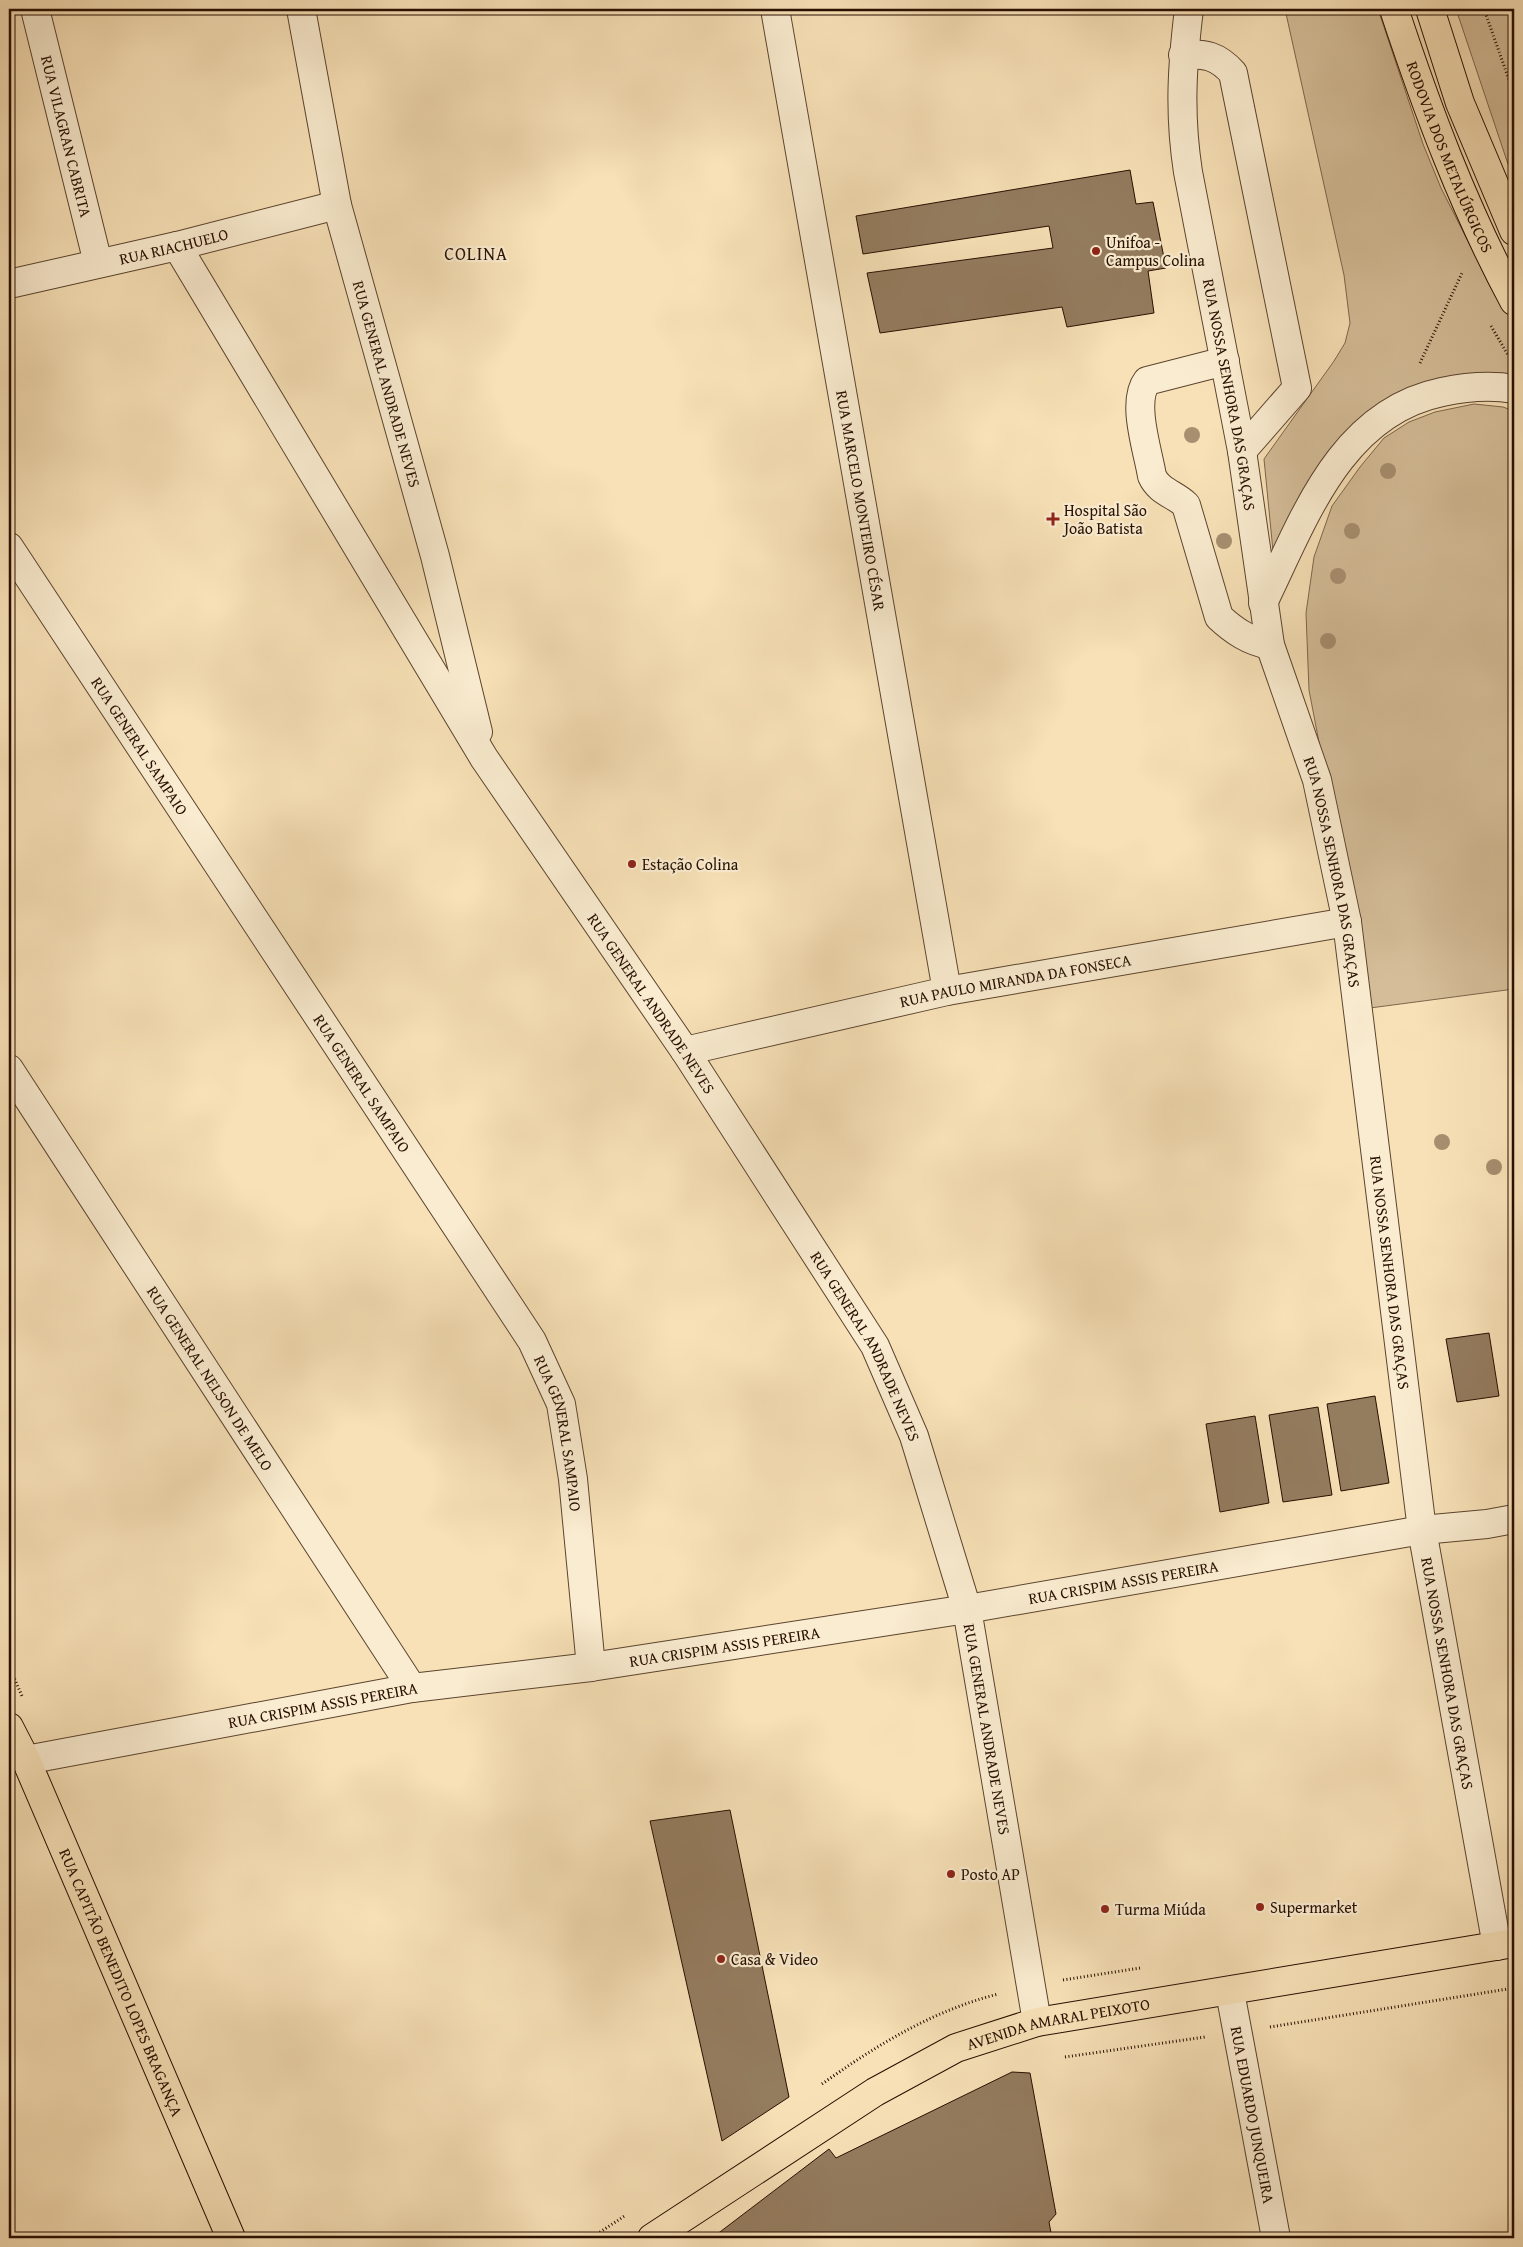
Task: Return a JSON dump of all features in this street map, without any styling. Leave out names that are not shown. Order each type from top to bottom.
[{"type":"main road","name":"RODOVIA DOS METALÚRGICOS","points":[[1394,9],[1424,98],[1473,221],[1514,301]]},
{"type":"main road","name":"RODOVIA DOS METALÚRGICOS","points":[[1430,9],[1460,103],[1514,231]]},
{"type":"main road","name":"RUA CAPITÃO BENEDITO LOPES BRAGANÇA","points":[[9,1727],[26,1760],[231,2238]]},
{"type":"main road","name":"AVENIDA AMARAL PEIXOTO","points":[[652,2238],[875,2092],[956,2048],[1037,2022],[1230,1992],[1506,1945]]},
{"type":"street","name":"RUA VILAGRAN CABRITA","points":[[34,9],[98,263]]},
{"type":"street","name":"RUA GENERAL ANDRADE NEVES","points":[[302,9],[337,204],[435,556],[484,758]]},
{"type":"street","name":"RUA MARCELO MONTEIRO CÉSAR","points":[[775,9],[947,991]]},
{"type":"street","name":"RUA NOSSA SENHORA DAS GRAÇAS","points":[[1189,9],[1183,55],[1181,92],[1182,136],[1242,451],[1270,645],[1317,780],[1347,922],[1422,1530],[1506,1945]]},
{"type":"street","points":[[1183,55],[1210,55],[1223,62],[1233,73],[1297,388],[1242,451]]},
{"type":"street","name":"RUA RIACHUELO","points":[[9,284],[177,246],[337,204]]},
{"type":"street","name":"RUA GENERAL ANDRADE NEVES","points":[[177,246],[484,758],[685,1051],[876,1346],[914,1436],[967,1609],[1037,2022]]},
{"type":"street","points":[[1225,361],[1168,374],[1147,381],[1141,389],[1140,410],[1152,476],[1156,485],[1178,497],[1186,505],[1218,617],[1230,628],[1246,637],[1270,645]]},
{"type":"street","points":[[1263,603],[1308,509],[1337,462],[1362,433],[1378,419],[1401,406],[1431,394],[1462,388],[1514,389]]},
{"type":"street","name":"RUA GENERAL SAMPAIO","points":[[9,547],[532,1341],[561,1404],[573,1478],[592,1667]]},
{"type":"street","name":"RUA PAULO MIRANDA DA FONSECA","points":[[685,1051],[947,991],[1347,922]]},
{"type":"street","name":"RUA GENERAL NELSON DE MELO","points":[[9,1069],[412,1688]]},
{"type":"street","name":"RUA CRISPIM ASSIS PEREIRA","points":[[26,1760],[412,1688],[592,1667],[967,1609],[1422,1530],[1487,1524],[1514,1519]]},
{"type":"street","name":"RUA EDUARDO JUNQUEIRA","points":[[1230,1992],[1276,2238]]},
{"type":"path","points":[[1484,9],[1514,94]]},
{"type":"path","points":[[1401,406],[1462,273]]},
{"type":"path","points":[[9,1666],[25,1702]]},
{"type":"path","points":[[1065,2057],[1237,2033],[1514,1988]]},
{"type":"shaded area","points":[[1285,9],[1378,9],[1423,144],[1441,188],[1480,265],[1514,323],[1514,375],[1420,385],[1392,396],[1369,411],[1348,430],[1330,452],[1300,500],[1273,551],[1264,459],[1334,361],[1345,343],[1350,323],[1344,275]]},
{"type":"shaded area","points":[[1456,9],[1514,9],[1514,182]]},
{"type":"shaded area","points":[[1474,404],[1503,407],[1514,411],[1514,989],[1370,1008],[1309,690],[1306,613],[1314,557],[1332,506],[1384,438],[1409,422],[1435,412]]},
{"type":"building","name":"Unifoa - Campus Colina","points":[[1130,170],[1136,204],[1153,202],[1166,268],[1148,271],[1154,313],[1067,327],[1062,307],[880,333],[867,273],[1053,248],[1049,226],[863,254],[856,216]]},
{"type":"building","points":[[1489,1333],[1499,1396],[1457,1402],[1446,1339]]},
{"type":"building","points":[[1375,1396],[1389,1483],[1341,1491],[1327,1404]]},
{"type":"building","points":[[1318,1407],[1332,1495],[1283,1502],[1269,1415]]},
{"type":"building","points":[[1255,1416],[1269,1503],[1220,1512],[1206,1424]]},
{"type":"building","name":"Casa & Video","points":[[730,1810],[789,2097],[722,2141],[650,1821]]},
{"type":"building","points":[[1012,2072],[1030,2073],[1056,2214],[1049,2222],[1052,2238],[712,2238],[829,2149],[836,2158]]},
{"type":"place","name":"Unifoa - Campus Colina","points":[[1096,251]]},
{"type":"place","name":"Hospital São João Batista","points":[[1053,519]]},
{"type":"place","name":"Estação Colina","points":[[632,864]]},
{"type":"place","name":"Posto AP","points":[[951,1874]]},
{"type":"place","name":"Supermarket","points":[[1260,1907]]},
{"type":"place","name":"Turma Miúda","points":[[1105,1909]]},
{"type":"place","name":"Casa & Video","points":[[721,1959]]},
{"type":"district","name":"COLINA","points":[[476,254]]}]
